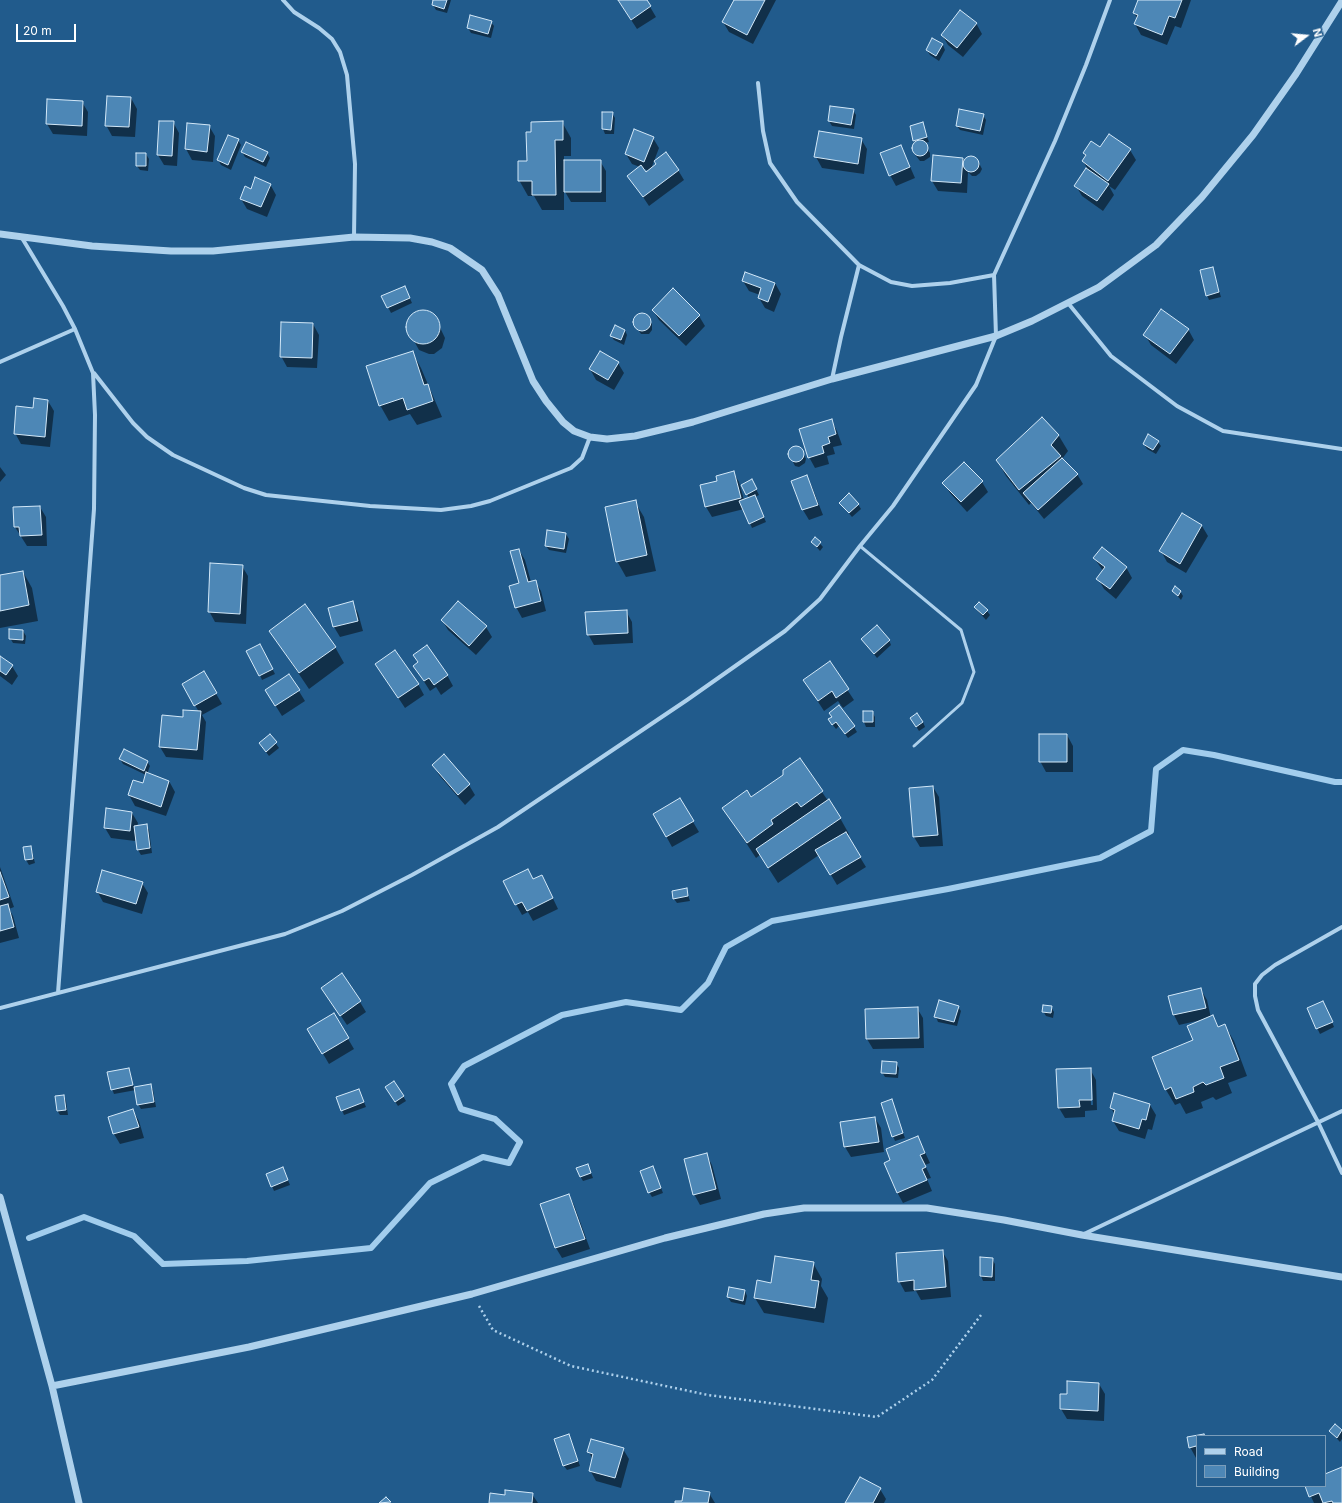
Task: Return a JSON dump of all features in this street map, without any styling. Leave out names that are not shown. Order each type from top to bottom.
[{"type":"street","points":[[283,0],[294,12],[319,28],[332,39],[340,52],[347,75],[355,164],[354,237]]},
{"type":"street","points":[[0,1008],[286,934],[342,912],[418,872],[498,827],[785,631],[820,599],[860,546],[894,506],[976,385],[996,336],[994,275],[1055,141],[1086,65],[1110,0]]},
{"type":"street","points":[[0,234],[92,246],[171,251],[213,251],[354,237],[410,238],[432,242],[450,248],[482,270],[498,295],[533,380],[546,401],[574,431],[590,437],[616,438],[656,432],[832,379],[996,336],[1099,287],[1156,245],[1180,222],[1253,135],[1296,74],[1342,0]]},
{"type":"street","points":[[758,83],[763,131],[770,163],[797,202],[859,266],[891,282],[912,286],[944,284],[994,275]]},
{"type":"street","points":[[22,238],[75,328],[93,373],[133,423],[147,437],[173,455],[244,488],[273,496],[370,506],[440,510],[471,506],[490,501],[571,468],[582,458],[590,437]]},
{"type":"street","points":[[832,379],[859,266]]},
{"type":"street","points":[[1068,303],[1111,356],[1177,406],[1223,431],[1342,450]]},
{"type":"street","points":[[0,362],[75,328]]},
{"type":"street","points":[[58,993],[94,509],[95,415],[93,373]]},
{"type":"street","points":[[1342,927],[1275,965],[1262,975],[1255,984],[1254,996],[1258,1010],[1318,1122],[1342,1173]]},
{"type":"street","points":[[1082,1235],[1342,1111]]},
{"type":"street","points":[[0,1197],[52,1386],[78,1503]]},
{"type":"street","points":[[52,1386],[249,1347],[472,1294],[665,1238],[784,1210],[804,1208],[927,1208],[1004,1220],[1082,1235],[1342,1277]]},
{"type":"lane","points":[[860,546],[960,630],[974,672],[962,703],[914,746]]},
{"type":"path","points":[[472,1294],[493,1330],[571,1366],[708,1395],[877,1417],[932,1380],[981,1315]]},
{"type":"building","points":[[433,0],[447,0],[444,9],[432,5]]},
{"type":"building","points":[[618,0],[647,0],[651,6],[631,20]]},
{"type":"building","points":[[734,0],[765,0],[747,35],[722,22]]},
{"type":"building","points":[[1138,0],[1182,0],[1175,18],[1169,16],[1162,35],[1134,24],[1138,15],[1133,13]]},
{"type":"building","points":[[960,10],[977,23],[957,48],[941,35]]},
{"type":"building","points":[[470,15],[492,21],[488,34],[467,28]]},
{"type":"building","points":[[932,38],[943,44],[936,56],[926,50]]},
{"type":"building","points":[[107,96],[131,97],[129,127],[105,126]]},
{"type":"building","points":[[47,99],[83,101],[82,126],[46,124]]},
{"type":"building","points":[[830,106],[854,109],[851,125],[828,121]]},
{"type":"building","points":[[959,109],[984,114],[980,131],[956,126]]},
{"type":"building","points":[[602,112],[613,112],[611,130],[602,129]]},
{"type":"building","points":[[159,121],[174,121],[172,156],[157,155]]},
{"type":"building","points":[[563,121],[563,140],[555,140],[556,195],[532,195],[532,181],[518,181],[518,161],[527,161],[526,132],[531,132],[531,122]]},
{"type":"building","points":[[923,122],[927,137],[913,141],[910,126]]},
{"type":"building","points":[[187,123],[210,125],[207,152],[185,149]]},
{"type":"building","points":[[634,129],[654,137],[644,162],[625,154]]},
{"type":"building","points":[[819,131],[862,138],[858,164],[814,157]]},
{"type":"building","points":[[1109,134],[1131,149],[1108,181],[1082,161],[1086,155],[1083,153],[1091,141],[1100,147]]},
{"type":"building","points":[[228,135],[239,139],[228,165],[217,160]]},
{"type":"building","points":[[917,140],[923,140],[928,145],[926,154],[923,156],[917,156],[912,151],[912,145]]},
{"type":"building","points":[[246,142],[268,152],[263,162],[241,152]]},
{"type":"building","points":[[901,145],[910,167],[889,176],[880,153]]},
{"type":"building","points":[[666,152],[679,170],[643,197],[627,176],[641,165],[646,172],[656,164],[654,161]]},
{"type":"building","points":[[136,153],[146,153],[146,166],[136,166]]},
{"type":"building","points":[[933,155],[963,158],[961,183],[931,181]]},
{"type":"building","points":[[968,156],[974,156],[979,161],[977,170],[974,172],[968,172],[963,167],[963,161]]},
{"type":"building","points":[[564,160],[601,160],[601,192],[564,192]]},
{"type":"building","points":[[1086,168],[1109,184],[1097,201],[1074,186]]},
{"type":"building","points":[[255,177],[271,184],[261,207],[240,199],[245,186],[251,189]]},
{"type":"building","points":[[1213,267],[1219,292],[1206,296],[1200,270]]},
{"type":"building","points":[[745,272],[775,283],[768,302],[758,298],[761,288],[742,281]]},
{"type":"building","points":[[405,286],[410,298],[387,308],[381,296]]},
{"type":"building","points":[[673,288],[700,315],[679,336],[652,310]]},
{"type":"building","points":[[1161,309],[1189,329],[1170,354],[1143,335]]},
{"type":"building","points":[[423,310],[435,315],[440,327],[435,339],[423,344],[411,339],[406,327],[411,315]]},
{"type":"building","points":[[642,313],[648,316],[651,322],[648,328],[642,331],[636,328],[633,322],[636,316]]},
{"type":"building","points":[[281,322],[313,323],[312,358],[280,357]]},
{"type":"building","points":[[615,325],[625,330],[621,340],[610,336]]},
{"type":"building","points":[[413,351],[424,385],[428,384],[433,401],[407,410],[403,398],[379,406],[366,366]]},
{"type":"building","points":[[600,351],[619,362],[608,380],[589,369]]},
{"type":"building","points":[[34,398],[48,400],[45,437],[14,434],[16,406],[33,408]]},
{"type":"building","points":[[1042,417],[1059,435],[1051,445],[1061,456],[1019,490],[996,460]]},
{"type":"building","points":[[832,419],[836,434],[828,437],[830,443],[822,446],[824,453],[808,458],[799,429]]},
{"type":"building","points":[[1148,434],[1159,441],[1153,450],[1143,444]]},
{"type":"building","points":[[796,446],[802,448],[804,454],[802,460],[796,462],[790,460],[788,454],[790,448]]},
{"type":"building","points":[[1062,458],[1078,474],[1038,510],[1023,493]]},
{"type":"building","points":[[964,462],[983,481],[961,502],[942,483]]},
{"type":"building","points":[[734,471],[741,498],[705,507],[700,485],[717,481],[716,476]]},
{"type":"building","points":[[807,475],[818,505],[802,510],[791,481]]},
{"type":"building","points":[[752,479],[757,489],[746,495],[741,485]]},
{"type":"building","points":[[849,493],[859,504],[849,513],[839,503]]},
{"type":"building","points":[[755,495],[764,517],[749,524],[739,501]]},
{"type":"building","points":[[636,500],[647,555],[616,562],[605,507]]},
{"type":"building","points":[[40,506],[42,535],[20,536],[19,527],[14,527],[13,507]]},
{"type":"building","points":[[1182,513],[1202,525],[1180,564],[1159,551]]},
{"type":"building","points":[[547,530],[566,533],[564,549],[545,546]]},
{"type":"building","points":[[815,537],[821,542],[817,547],[811,542]]},
{"type":"building","points":[[1102,547],[1127,567],[1110,589],[1096,579],[1105,567],[1093,558]]},
{"type":"building","points":[[519,549],[528,582],[536,580],[541,601],[515,608],[509,586],[519,583],[510,551]]},
{"type":"building","points":[[210,563],[243,565],[240,614],[208,612]]},
{"type":"building","points":[[23,571],[29,605],[0,611],[0,575]]},
{"type":"building","points":[[1175,586],[1181,591],[1178,596],[1172,591]]},
{"type":"building","points":[[353,601],[358,621],[333,627],[328,608]]},
{"type":"building","points":[[458,601],[487,626],[469,646],[441,620]]},
{"type":"building","points":[[979,602],[988,610],[983,615],[974,607]]},
{"type":"building","points":[[305,604],[336,647],[299,673],[269,631]]},
{"type":"building","points":[[627,610],[628,633],[587,635],[585,612]]},
{"type":"building","points":[[877,625],[890,640],[874,654],[861,639]]},
{"type":"building","points":[[9,629],[23,630],[23,640],[9,639]]},
{"type":"building","points":[[260,644],[273,669],[259,676],[246,651]]},
{"type":"building","points":[[427,645],[448,675],[434,685],[429,678],[424,681],[413,666],[418,662],[413,655]]},
{"type":"building","points":[[395,650],[419,684],[398,698],[375,664]]},
{"type":"building","points":[[0,656],[13,665],[6,675],[0,671]]},
{"type":"building","points":[[830,661],[849,689],[836,698],[832,691],[818,701],[803,680]]},
{"type":"building","points":[[204,671],[217,693],[194,706],[182,684]]},
{"type":"building","points":[[289,674],[300,690],[275,706],[265,690]]},
{"type":"building","points":[[839,705],[855,726],[845,734],[836,722],[832,725],[828,719],[832,717],[829,713]]},
{"type":"building","points":[[183,710],[201,711],[197,750],[159,747],[162,715],[183,717]]},
{"type":"building","points":[[863,711],[873,711],[873,722],[863,722]]},
{"type":"building","points":[[917,713],[923,722],[916,727],[910,718]]},
{"type":"building","points":[[270,734],[277,742],[266,752],[259,743]]},
{"type":"building","points":[[1039,734],[1067,734],[1067,762],[1039,762]]},
{"type":"building","points":[[124,749],[148,761],[144,771],[119,759]]},
{"type":"building","points":[[444,754],[470,784],[458,795],[432,765]]},
{"type":"building","points":[[800,758],[823,791],[801,807],[797,802],[771,820],[773,824],[747,843],[722,808],[747,790],[751,797],[783,775],[783,770]]},
{"type":"building","points":[[146,772],[169,781],[161,807],[128,795],[133,780],[143,783]]},
{"type":"building","points":[[933,786],[938,835],[913,837],[909,788]]},
{"type":"building","points":[[680,798],[694,821],[666,837],[653,814]]},
{"type":"building","points":[[829,799],[841,818],[768,868],[756,849]]},
{"type":"building","points":[[106,808],[132,812],[130,831],[104,828]]},
{"type":"building","points":[[147,824],[150,848],[137,850],[134,826]]},
{"type":"building","points":[[846,832],[861,857],[830,875],[815,850]]},
{"type":"building","points":[[31,846],[33,859],[25,860],[23,847]]},
{"type":"building","points":[[528,869],[533,879],[542,875],[553,898],[527,911],[522,902],[515,905],[503,881]]},
{"type":"building","points":[[102,870],[143,882],[136,904],[96,892]]},
{"type":"building","points":[[0,872],[9,897],[0,900]]},
{"type":"building","points":[[687,888],[688,896],[673,899],[672,891]]},
{"type":"building","points":[[8,904],[14,927],[0,931],[0,906]]},
{"type":"building","points":[[342,973],[361,1001],[340,1016],[321,988]]},
{"type":"building","points":[[1201,988],[1206,1008],[1173,1015],[1168,996]]},
{"type":"building","points":[[939,1000],[959,1006],[954,1022],[934,1017]]},
{"type":"building","points":[[1323,1001],[1333,1022],[1316,1029],[1307,1008]]},
{"type":"building","points":[[1043,1005],[1052,1006],[1051,1013],[1042,1012]]},
{"type":"building","points":[[918,1007],[919,1038],[866,1039],[865,1009]]},
{"type":"building","points":[[334,1013],[349,1038],[322,1054],[307,1029]]},
{"type":"building","points":[[1213,1015],[1218,1027],[1225,1024],[1239,1060],[1220,1067],[1224,1078],[1206,1085],[1203,1082],[1193,1087],[1194,1092],[1176,1099],[1171,1087],[1165,1090],[1152,1057],[1193,1040],[1187,1026]]},
{"type":"building","points":[[882,1061],[897,1062],[896,1074],[881,1073]]},
{"type":"building","points":[[129,1068],[133,1085],[111,1090],[107,1072]]},
{"type":"building","points":[[1091,1068],[1092,1100],[1079,1100],[1080,1107],[1058,1108],[1056,1069]]},
{"type":"building","points":[[394,1081],[404,1096],[395,1102],[385,1087]]},
{"type":"building","points":[[151,1084],[154,1102],[137,1105],[134,1087]]},
{"type":"building","points":[[359,1089],[364,1102],[341,1111],[336,1097]]},
{"type":"building","points":[[1114,1093],[1150,1104],[1146,1120],[1142,1119],[1139,1129],[1112,1121],[1115,1110],[1110,1108]]},
{"type":"building","points":[[64,1095],[66,1110],[57,1111],[55,1096]]},
{"type":"building","points":[[892,1099],[903,1133],[892,1137],[881,1103]]},
{"type":"building","points":[[133,1109],[139,1127],[113,1134],[108,1117]]},
{"type":"building","points":[[875,1117],[879,1142],[844,1147],[840,1122]]},
{"type":"building","points":[[918,1136],[925,1153],[920,1155],[926,1167],[922,1169],[927,1180],[897,1193],[884,1163],[890,1160],[886,1149]]},
{"type":"building","points":[[707,1153],[716,1189],[693,1195],[684,1159]]},
{"type":"building","points":[[588,1164],[591,1173],[580,1177],[576,1168]]},
{"type":"building","points":[[653,1166],[661,1188],[648,1193],[640,1171]]},
{"type":"building","points":[[283,1167],[288,1180],[271,1187],[266,1174]]},
{"type":"building","points":[[569,1194],[585,1239],[555,1248],[540,1204]]},
{"type":"building","points":[[943,1250],[946,1287],[914,1290],[914,1280],[898,1282],[896,1253]]},
{"type":"building","points":[[775,1256],[814,1262],[811,1280],[819,1281],[815,1308],[754,1298],[757,1280],[771,1283]]},
{"type":"building","points":[[980,1257],[993,1258],[992,1277],[980,1276]]},
{"type":"building","points":[[729,1287],[745,1290],[743,1301],[727,1297]]},
{"type":"building","points":[[1067,1381],[1099,1383],[1098,1411],[1060,1409],[1060,1394],[1067,1394]]},
{"type":"building","points":[[1335,1424],[1342,1430],[1337,1438],[1329,1431]]},
{"type":"building","points":[[569,1434],[578,1461],[563,1466],[554,1439]]},
{"type":"building","points":[[1196,1435],[1196,1446],[1189,1448],[1187,1437]]},
{"type":"building","points":[[591,1439],[624,1448],[615,1478],[589,1471],[593,1454],[587,1452]]},
{"type":"building","points":[[1342,1467],[1342,1503],[1333,1503],[1332,1501],[1323,1503],[1319,1493],[1309,1497],[1305,1487],[1326,1487],[1326,1474]]},
{"type":"building","points":[[860,1477],[881,1488],[873,1503],[845,1503]]},
{"type":"building","points":[[684,1488],[710,1492],[708,1503],[675,1503],[675,1501],[682,1501]]},
{"type":"building","points":[[505,1490],[533,1493],[532,1503],[489,1503],[490,1493],[505,1495]]},
{"type":"building","points":[[386,1497],[391,1502],[379,1503]]},
{"type":"waterway","points":[[29,1238],[84,1217],[134,1236],[163,1264],[247,1261],[371,1248],[430,1183],[483,1157],[509,1163],[520,1142],[495,1119],[461,1109],[451,1084],[464,1066],[562,1015],[626,1002],[681,1010],[708,983],[726,947],[772,921],[948,889],[1100,858],[1151,831],[1156,769],[1183,750],[1214,755],[1335,782],[1342,782]]}]
